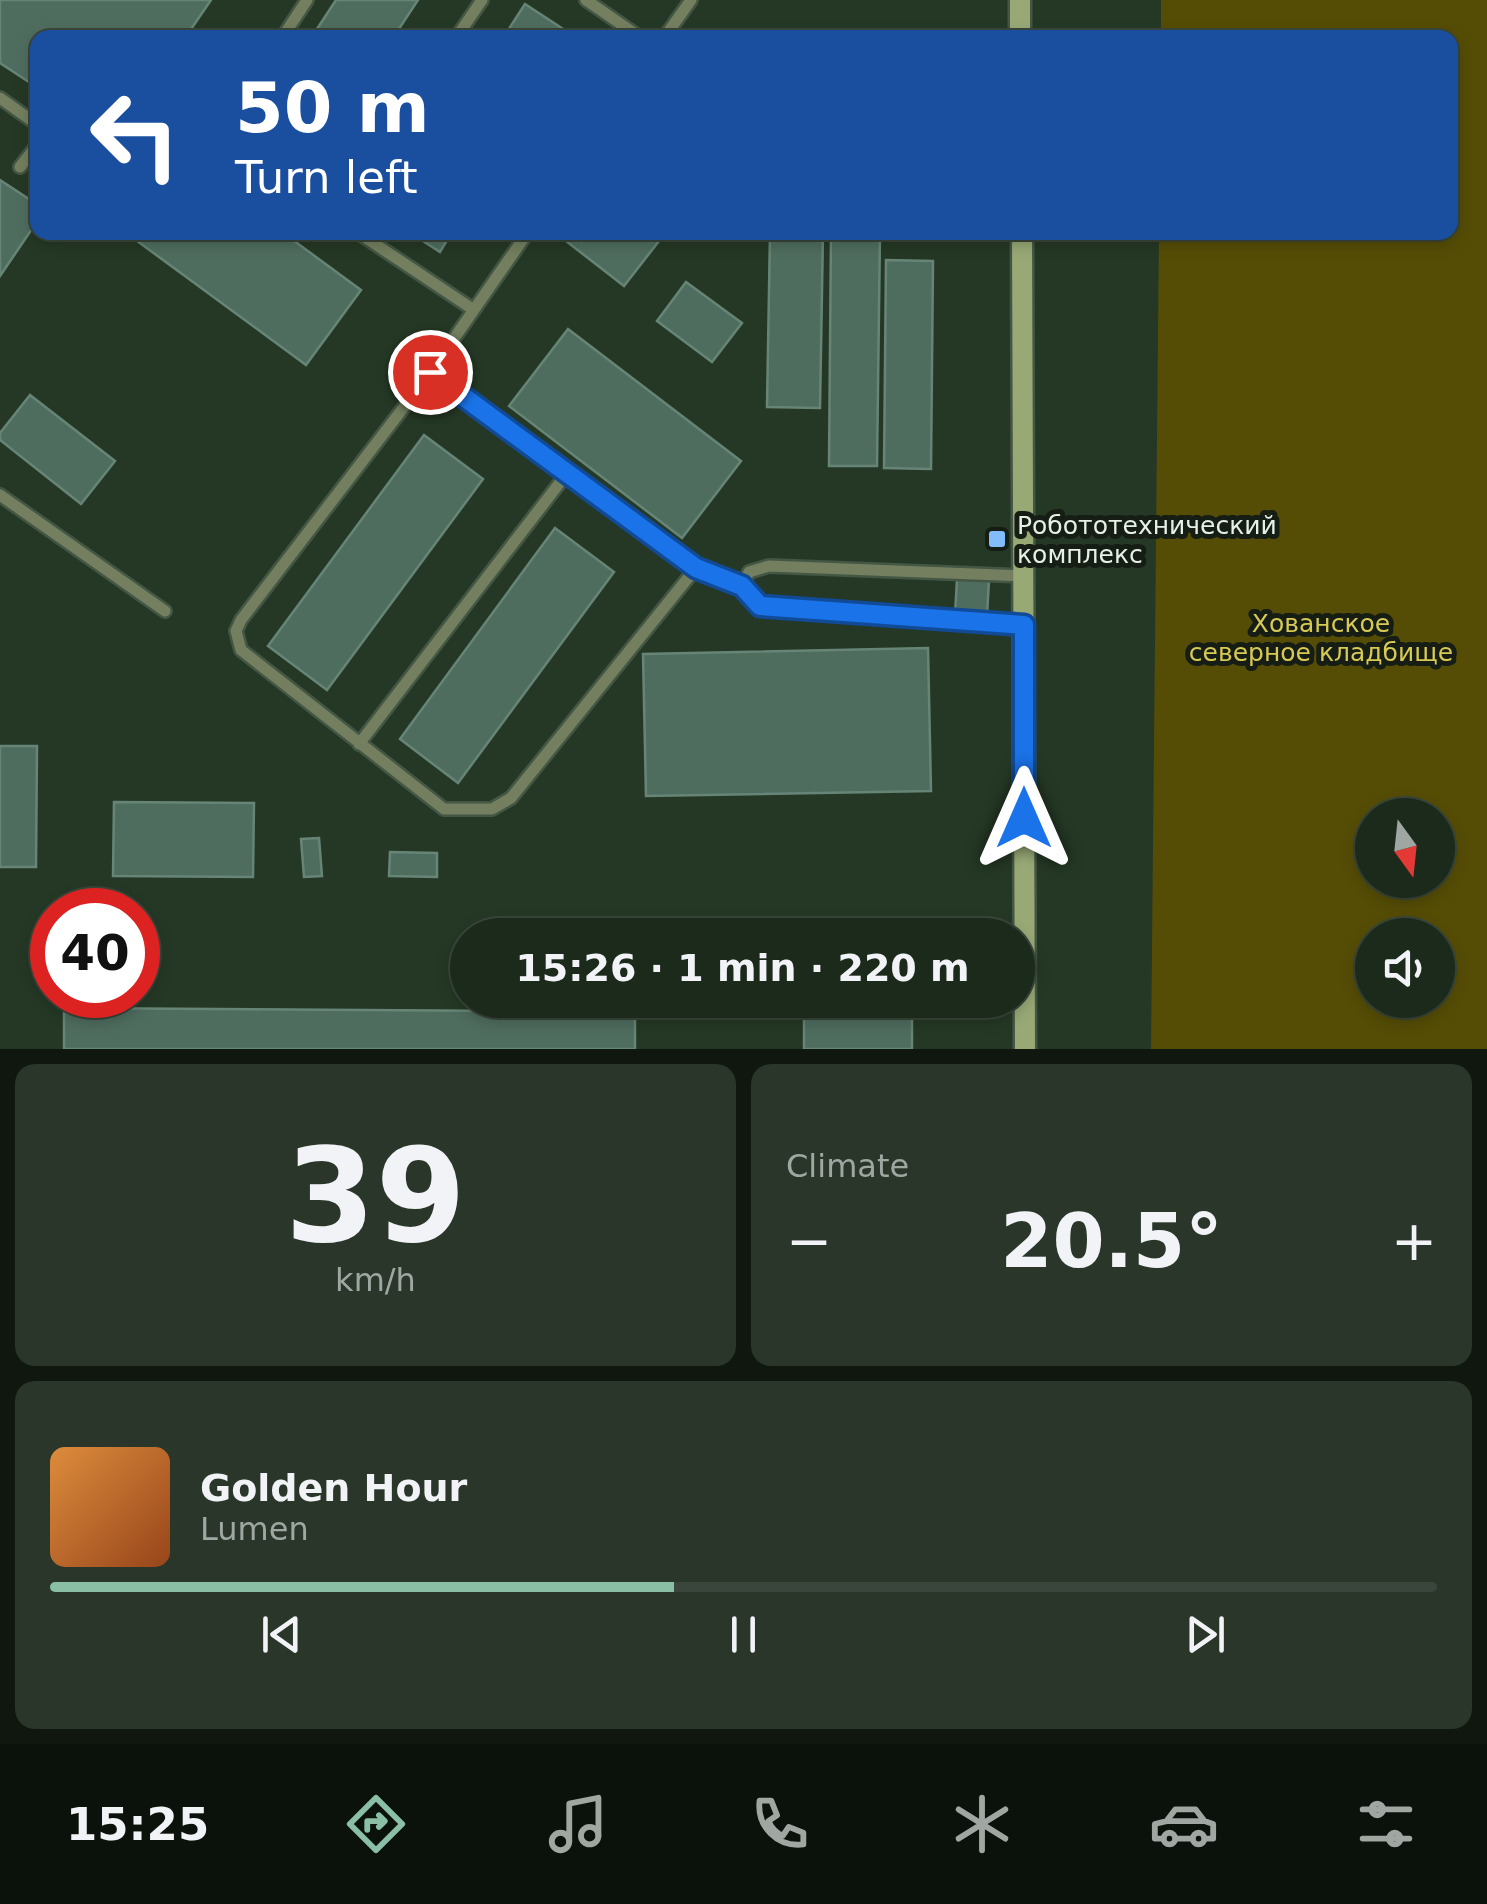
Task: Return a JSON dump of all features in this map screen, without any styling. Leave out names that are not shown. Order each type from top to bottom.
[{"type":"street","points":[[1020,0],[1020,30]]},
{"type":"street","points":[[1022,240],[1025,1049]]},
{"type":"lane","points":[[287,30],[306,0]]},
{"type":"lane","points":[[461,30],[482,0]]},
{"type":"lane","points":[[586,0],[629,30]]},
{"type":"lane","points":[[670,30],[691,0]]},
{"type":"lane","points":[[0,98],[30,120]]},
{"type":"lane","points":[[20,167],[30,154]]},
{"type":"lane","points":[[369,240],[474,310]]},
{"type":"lane","points":[[522,240],[430,372],[236,631],[247,658],[444,809],[492,809],[511,798],[696,568]]},
{"type":"lane","points":[[430,372],[696,568],[742,586],[760,606],[770,610],[1024,625]]},
{"type":"lane","points":[[359,744],[568,472]]},
{"type":"lane","points":[[0,496],[164,610]]},
{"type":"lane","points":[[742,586],[749,572],[770,566],[1024,576]]},
{"type":"green space","name":"Хованское северное кладбище","points":[[1161,0],[1487,0],[1487,1049],[1151,1049],[1159,240],[1458,240],[1458,30],[1161,30]]},
{"type":"building","points":[[0,0],[211,0],[190,30],[30,30],[30,83],[0,63]]},
{"type":"building","points":[[336,0],[418,0],[398,30],[316,30]]},
{"type":"building","points":[[525,4],[565,30],[508,30]]},
{"type":"building","points":[[0,180],[30,200],[30,232],[0,276]]},
{"type":"building","points":[[136,240],[293,240],[361,290],[306,365]]},
{"type":"building","points":[[421,240],[447,240],[440,252]]},
{"type":"building","points":[[567,240],[660,240],[624,286]]},
{"type":"building","points":[[770,240],[823,240],[820,408],[767,407]]},
{"type":"building","points":[[831,240],[880,240],[877,466],[829,466]]},
{"type":"building","points":[[886,260],[933,261],[931,469],[884,468]]},
{"type":"building","points":[[686,282],[742,323],[712,362],[657,321]]},
{"type":"building","points":[[568,329],[741,461],[682,538],[509,406]]},
{"type":"building","points":[[30,395],[115,461],[81,504],[0,440],[0,433]]},
{"type":"building","points":[[424,435],[483,479],[327,690],[268,646]]},
{"type":"building","points":[[555,528],[614,572],[458,783],[400,739]]},
{"type":"building","points":[[957,579],[989,580],[987,616],[955,615]]},
{"type":"building","points":[[928,648],[931,791],[646,796],[643,654]]},
{"type":"building","points":[[0,746],[37,746],[36,867],[0,867]]},
{"type":"building","points":[[114,802],[254,803],[253,877],[113,876]]},
{"type":"building","points":[[319,838],[322,876],[304,877],[301,839]]},
{"type":"building","points":[[390,852],[437,853],[437,877],[389,876]]},
{"type":"building","points":[[160,1009],[450,1011],[450,1018],[635,1018],[635,1049],[64,1049],[64,1018],[160,1018]]},
{"type":"building","points":[[804,1018],[912,1018],[912,1049],[804,1049]]},
{"type":"place","name":"Робототехнический комплекс","points":[[997,539]]},
{"type":"route","points":[[430,372],[696,568],[742,586],[760,606],[770,610],[1024,625],[1024,818]]}]
